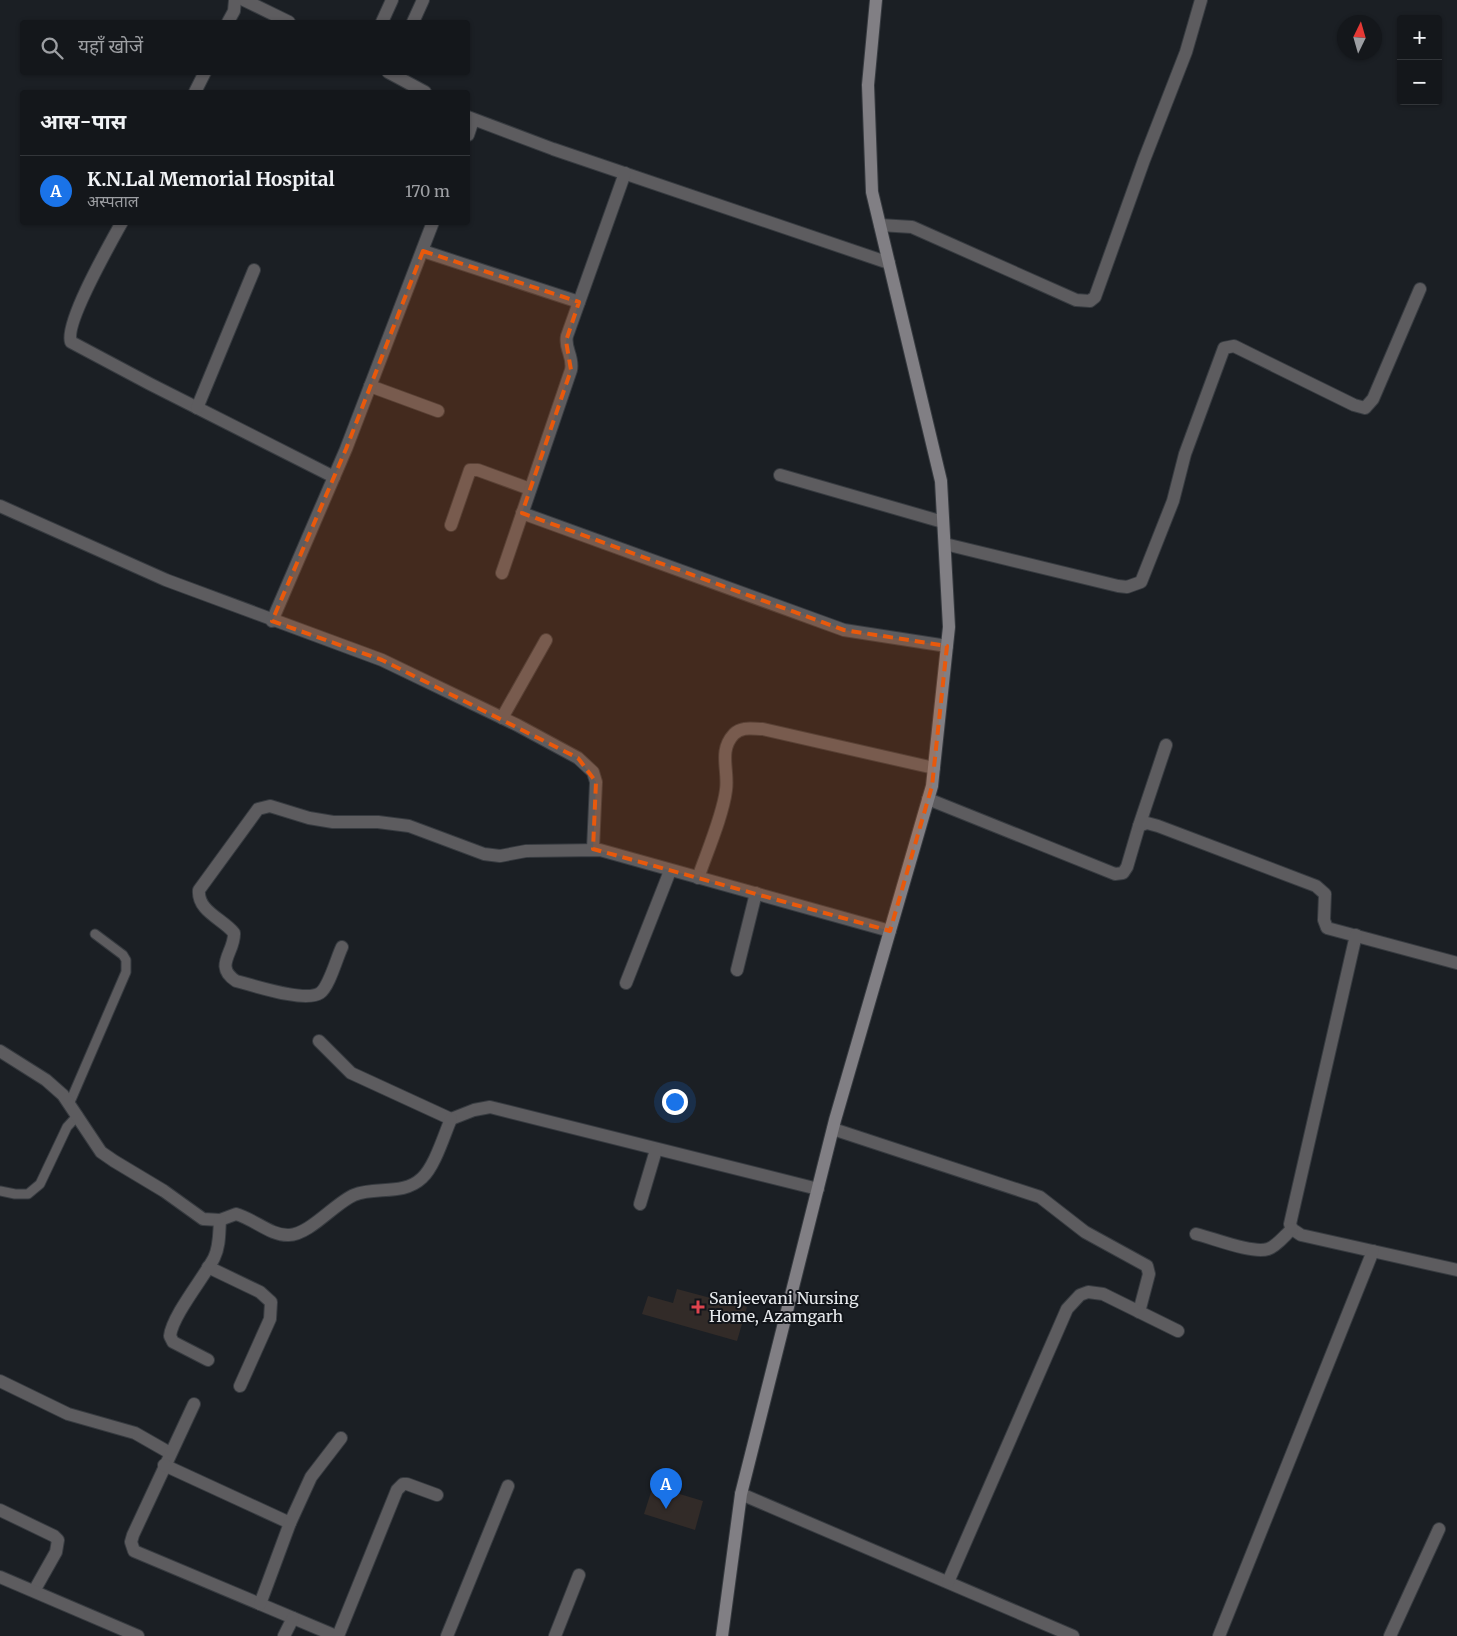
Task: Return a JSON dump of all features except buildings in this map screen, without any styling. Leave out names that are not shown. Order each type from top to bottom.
[{"type":"street","points":[[229,20],[234,10],[235,0]]},
{"type":"street","points":[[244,0],[284,20]]},
{"type":"street","points":[[383,20],[392,0]]},
{"type":"street","points":[[415,20],[423,0]]},
{"type":"street","points":[[722,1636],[741,1494],[833,1129],[928,799],[934,768],[949,627],[941,481],[872,192],[868,85],[876,0]]},
{"type":"street","points":[[880,225],[912,227],[1076,300],[1090,301],[1095,297],[1144,160],[1186,52],[1201,0]]},
{"type":"street","points":[[196,90],[204,75]]},
{"type":"street","points":[[395,75],[421,90]]},
{"type":"street","points":[[470,118],[889,263]]},
{"type":"street","points":[[502,573],[571,370],[572,359],[566,341],[625,173]]},
{"type":"street","points":[[120,225],[94,272],[70,330],[69,337],[76,346],[334,477]]},
{"type":"street","points":[[272,621],[334,477],[433,225]]},
{"type":"street","points":[[422,251],[579,302]]},
{"type":"street","points":[[197,408],[254,270]]},
{"type":"street","points":[[945,544],[1118,586],[1127,587],[1141,582],[1177,490],[1186,454],[1224,348],[1234,346],[1354,405],[1365,408],[1373,399],[1420,289]]},
{"type":"street","points":[[370,386],[438,411]]},
{"type":"street","points":[[451,525],[470,470],[478,470],[530,489]]},
{"type":"street","points":[[780,475],[943,522]]},
{"type":"street","points":[[0,506],[166,580],[272,621],[340,643],[382,660],[502,718],[578,758],[592,772],[596,790],[593,850]]},
{"type":"street","points":[[522,513],[844,630],[947,646]]},
{"type":"street","points":[[502,718],[546,640]]},
{"type":"street","points":[[698,878],[727,788],[724,761],[727,746],[735,734],[744,728],[763,729],[934,768]]},
{"type":"street","points":[[928,799],[1115,874],[1123,873],[1127,867],[1166,745]]},
{"type":"street","points":[[342,947],[326,986],[321,993],[314,995],[294,995],[236,980],[228,976],[225,970],[226,961],[235,938],[234,933],[203,905],[198,898],[199,890],[258,809],[270,806],[309,818],[333,822],[378,822],[409,826],[484,854],[500,856],[526,852],[593,850],[890,931]]},
{"type":"street","points":[[1139,826],[1147,823],[1158,826],[1316,886],[1324,894],[1324,920],[1327,928],[1457,962]]},
{"type":"street","points":[[626,983],[670,870]]},
{"type":"street","points":[[737,970],[756,894]]},
{"type":"street","points":[[1292,1229],[1291,1217],[1356,935]]},
{"type":"street","points":[[320,1041],[351,1072],[451,1119]]},
{"type":"street","points":[[0,1051],[46,1080],[70,1102],[101,1152],[164,1191],[203,1219],[220,1220],[236,1214],[279,1233],[291,1236],[298,1234],[351,1196],[363,1192],[400,1190],[413,1185],[429,1169],[451,1119],[474,1110],[490,1107],[818,1189]]},
{"type":"street","points":[[833,1129],[1040,1197],[1085,1232],[1147,1266],[1149,1274],[1139,1312]]},
{"type":"street","points":[[640,1204],[656,1150]]},
{"type":"street","points":[[208,1360],[173,1342],[170,1336],[175,1323],[216,1252],[220,1220]]},
{"type":"street","points":[[1196,1234],[1249,1248],[1267,1249],[1274,1246],[1292,1229]]},
{"type":"street","points":[[1292,1229],[1300,1234],[1457,1270]]},
{"type":"street","points":[[1219,1636],[1373,1251]]},
{"type":"street","points":[[208,1268],[260,1292],[271,1302],[270,1318],[240,1386]]},
{"type":"street","points":[[948,1582],[1067,1309],[1080,1295],[1088,1292],[1103,1294],[1178,1331]]},
{"type":"street","points":[[0,1381],[68,1414],[135,1433],[170,1453]]},
{"type":"street","points":[[194,1404],[133,1535],[131,1542],[134,1551],[337,1636],[397,1490],[403,1484],[407,1484],[437,1495]]},
{"type":"street","points":[[260,1604],[290,1523],[315,1471],[341,1438]]},
{"type":"street","points":[[164,1465],[290,1523]]},
{"type":"street","points":[[447,1636],[508,1486]]},
{"type":"street","points":[[741,1494],[1073,1636]]},
{"type":"street","points":[[0,1510],[54,1536],[58,1540],[56,1552],[34,1591]]},
{"type":"street","points":[[1390,1636],[1439,1529]]},
{"type":"street","points":[[555,1636],[579,1575]]},
{"type":"street","points":[[0,1577],[138,1636]]},
{"type":"street","points":[[284,1636],[293,1618]]},
{"type":"lane","points":[[70,1102],[126,972],[126,960],[123,955],[95,934]]},
{"type":"lane","points":[[0,1191],[28,1194],[34,1190],[40,1184],[67,1127],[78,1115]]},
{"type":"highlighted area","points":[[423,251],[579,302],[566,341],[571,370],[522,513],[844,630],[947,646],[932,786],[890,931],[593,849],[596,782],[578,758],[382,660],[272,621],[346,449]]},
{"type":"place","name":"Sanjeevani Nursing Home, Azamgarh","points":[[698,1307]]},
{"type":"place","name":"K.N.Lal Memorial Hospital","points":[[666,1509]]}]
